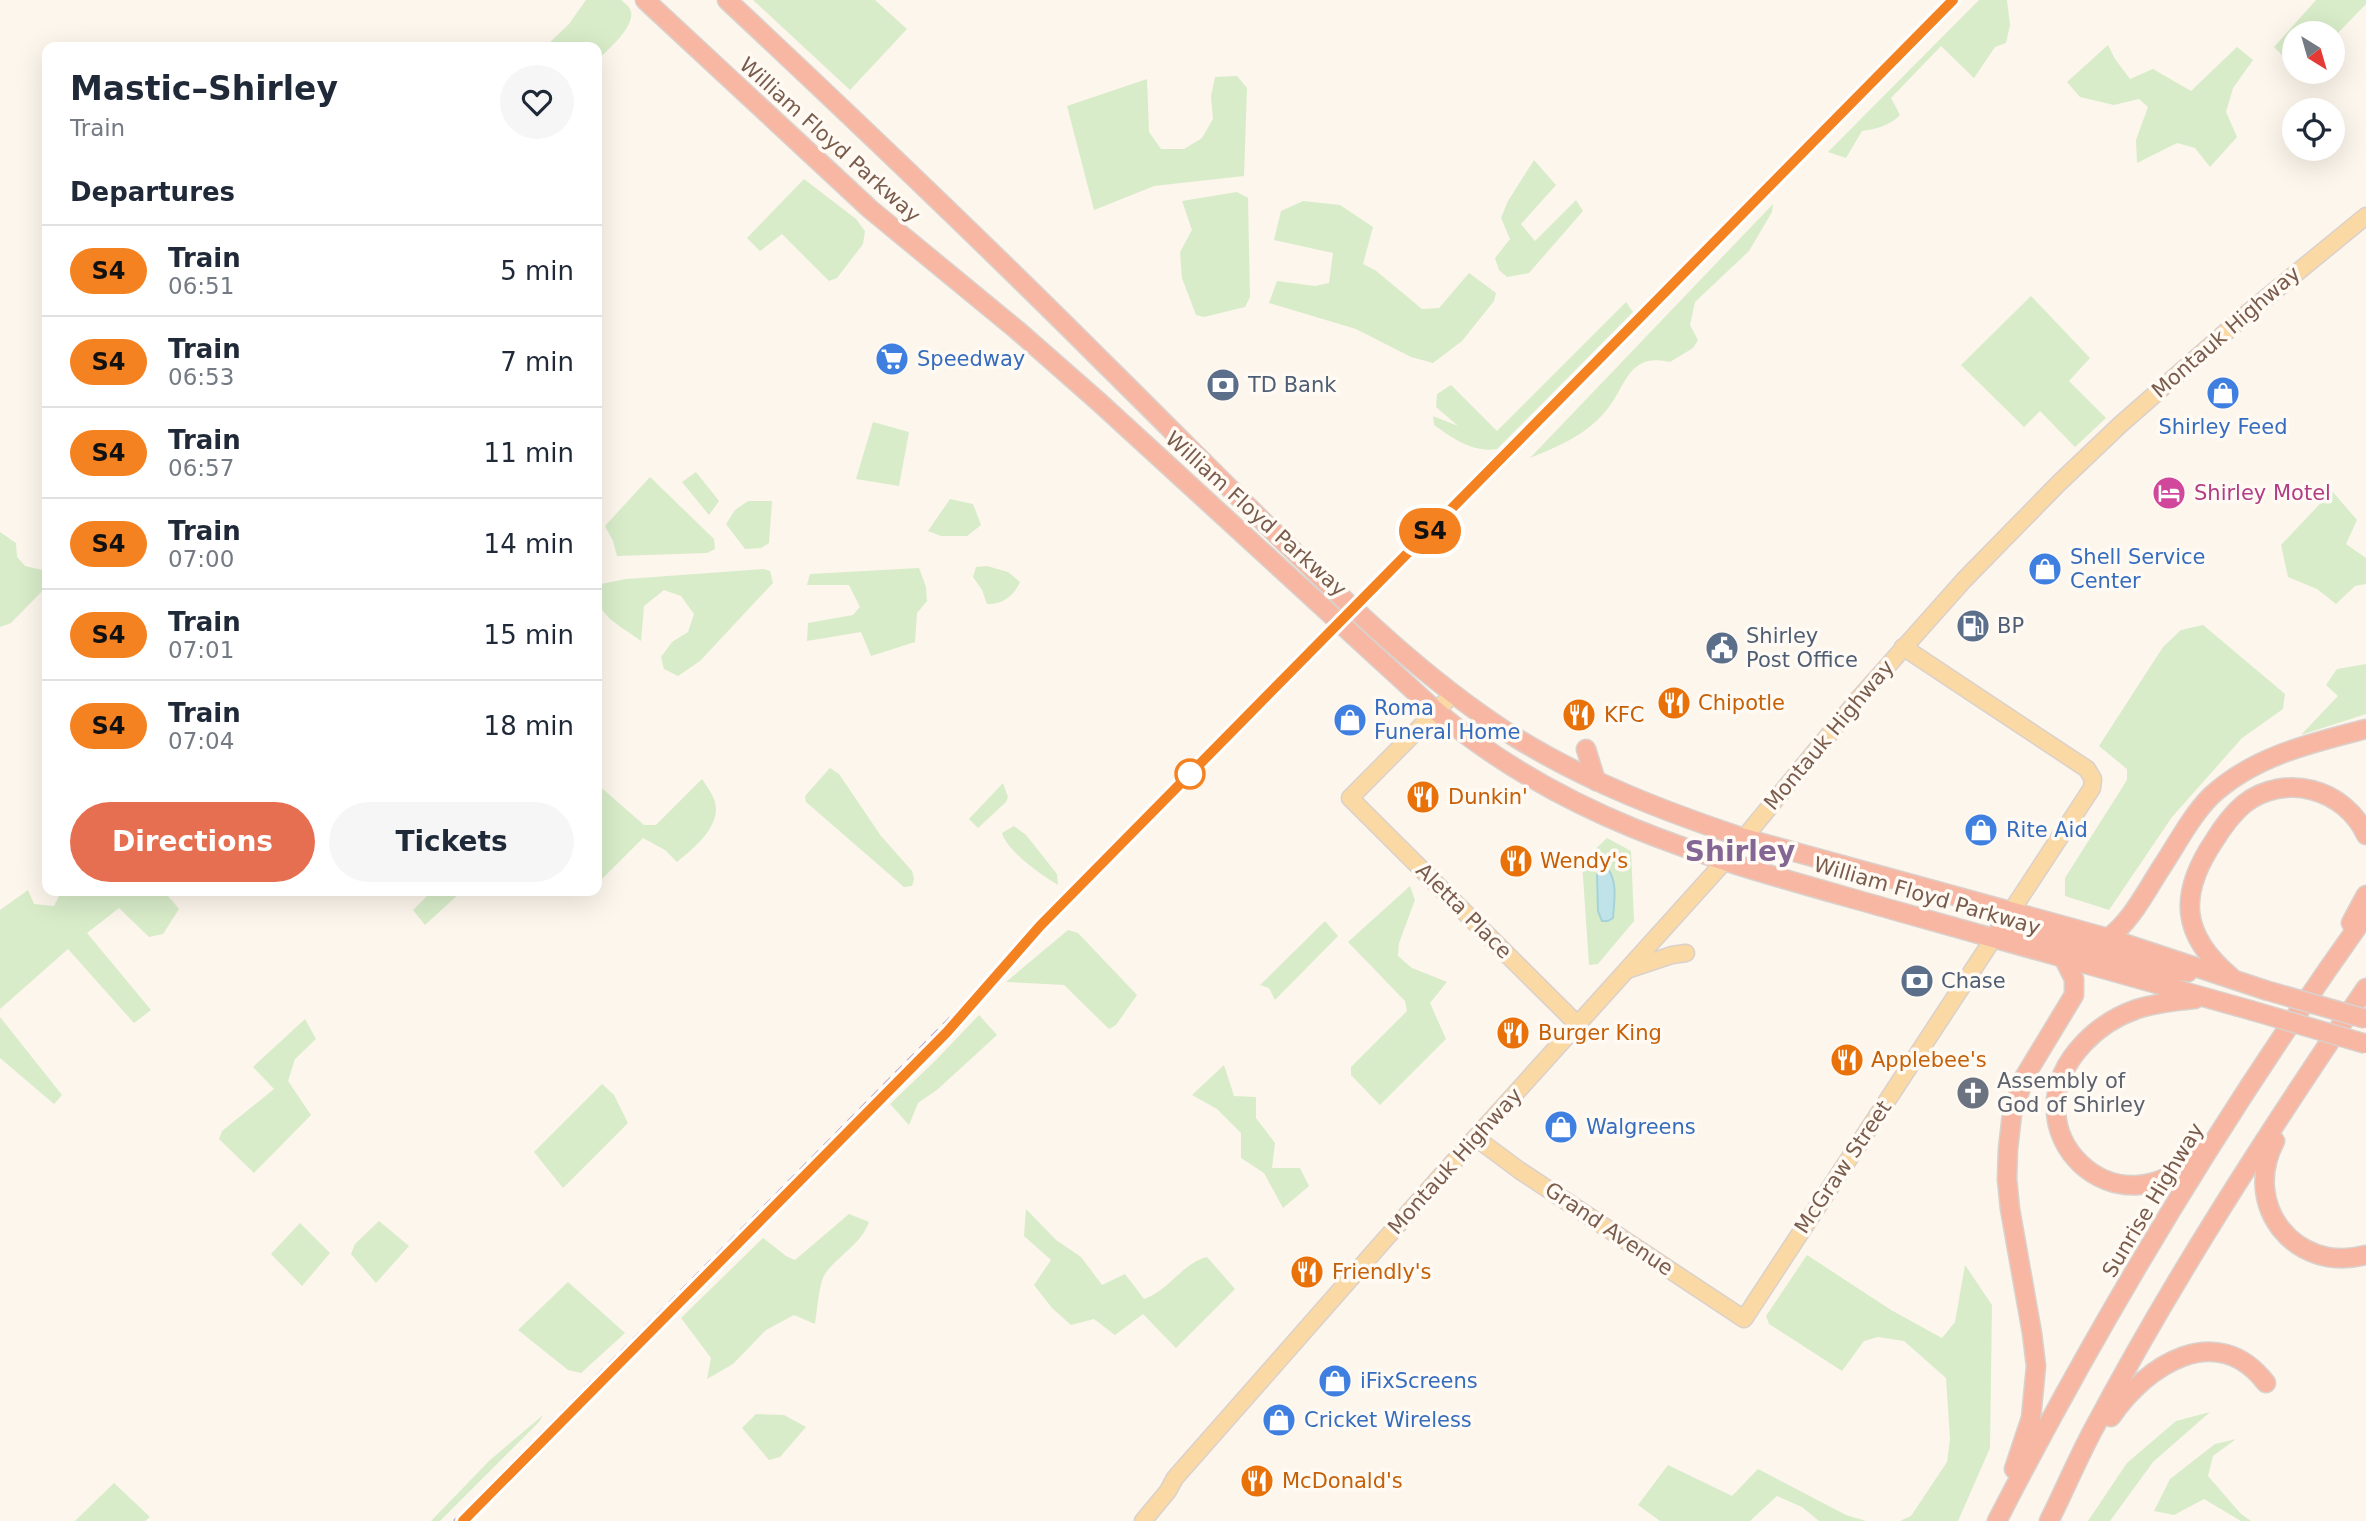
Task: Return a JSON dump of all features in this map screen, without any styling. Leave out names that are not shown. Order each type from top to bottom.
[{"type":"highway","name":"William Floyd Parkway","points":[[645,0],[844,186],[1099,402],[1436,711],[1504,763],[1568,800],[1629,828],[1690,851],[1821,890],[1996,934],[2064,958],[2366,1044]]},
{"type":"highway","name":"William Floyd Parkway","points":[[727,0],[970,230],[1353,609],[1453,694],[1519,739],[1596,781],[1661,809],[1744,838],[2012,910],[2108,938],[2235,981],[2366,1019]]},
{"type":"highway","points":[[2108,938],[2127,920],[2211,797],[2281,753],[2366,729]]},
{"type":"highway","points":[[1586,749],[1596,781]]},
{"type":"highway","points":[[2235,981],[2208,956],[2199,943],[2190,919],[2189,900],[2192,881],[2201,862],[2239,808],[2253,798],[2278,788],[2312,789],[2343,805],[2366,835]]},
{"type":"highway","points":[[1821,890],[1842,910]]},
{"type":"highway","points":[[2331,964],[2366,895]]},
{"type":"highway","points":[[1861,915],[1881,906]]},
{"type":"highway","name":"Sunrise Highway","points":[[1995,1521],[2116,1305],[2230,1117],[2366,915]]},
{"type":"highway","points":[[1996,934],[2016,928],[2162,970],[2213,974]]},
{"type":"highway","points":[[1995,1521],[2026,1437],[2036,1384],[2035,1349],[2012,1226],[2007,1179],[2012,1114],[2025,1076],[2074,995],[2074,979],[2064,958]]},
{"type":"highway","points":[[2049,1521],[2092,1432],[2162,1309],[2300,1086],[2366,988]]},
{"type":"highway","points":[[2205,998],[2165,1002],[2138,1009],[2097,1031],[2072,1057],[2060,1077],[2055,1100],[2057,1122],[2064,1142],[2080,1164],[2105,1180],[2136,1186],[2156,1182],[2181,1169],[2230,1117]]},
{"type":"highway","points":[[2300,1086],[2265,1164],[2263,1181],[2268,1207],[2286,1235],[2311,1252],[2336,1258],[2366,1255]]},
{"type":"highway","points":[[2071,1475],[2120,1404],[2145,1377],[2170,1361],[2199,1353],[2229,1355],[2252,1367],[2266,1383]]},
{"type":"main road","name":"Montauk Highway","points":[[1143,1521],[1168,1491],[1175,1478],[1257,1384],[1725,861],[1903,647],[2004,538],[2121,424],[2270,293],[2366,216]]},
{"type":"main road","name":"McGraw Street","points":[[1744,1319],[2090,792],[2093,779],[2087,769],[1903,647]]},
{"type":"main road","points":[[1436,711],[1453,694]]},
{"type":"main road","name":"Aletta Place","points":[[1436,711],[1350,798],[1577,1024]]},
{"type":"main road","points":[[1625,970],[1686,953]]},
{"type":"main road","name":"Grand Avenue","points":[[1476,1138],[1519,1170],[1744,1319]]},
{"type":"green space","points":[[586,0],[621,0],[630,9],[630,22],[626,30],[602,56],[602,42],[550,42],[569,24]]},
{"type":"green space","points":[[753,0],[875,0],[907,29],[850,90]]},
{"type":"green space","points":[[1979,0],[2007,0],[2010,25],[2006,43],[1995,47],[1974,78],[1941,46],[1891,98],[1900,115],[1896,119],[1862,131],[1846,158],[1828,152]]},
{"type":"green space","points":[[2316,0],[2366,0],[2366,4],[2345,26],[2345,21],[2297,21]]},
{"type":"green space","points":[[2282,38],[2282,55],[2274,47]]},
{"type":"green space","points":[[2108,45],[2130,79],[2153,69],[2191,91],[2237,47],[2253,60],[2233,88],[2226,112],[2237,137],[2210,167],[2195,148],[2177,143],[2137,163],[2136,140],[2148,107],[2139,99],[2114,105],[2080,97],[2067,82]]},
{"type":"green space","points":[[1237,76],[1247,88],[1244,176],[1154,186],[1094,210],[1067,106],[1147,79],[1149,132],[1161,149],[1184,149],[1202,138],[1213,119],[1211,96],[1215,77]]},
{"type":"green space","points":[[1534,160],[1556,185],[1521,224],[1535,241],[1576,200],[1583,211],[1529,273],[1507,277],[1499,270],[1495,258],[1510,239],[1501,218],[1508,201]]},
{"type":"green space","points":[[804,179],[856,219],[865,231],[863,244],[837,278],[829,281],[782,234],[760,251],[747,238]]},
{"type":"green space","points":[[1237,192],[1248,198],[1250,297],[1245,307],[1204,317],[1196,315],[1182,278],[1180,252],[1192,230],[1182,201]]},
{"type":"green space","points":[[1303,201],[1340,205],[1373,227],[1363,264],[1375,270],[1422,309],[1439,308],[1469,273],[1496,293],[1494,301],[1462,341],[1433,363],[1411,357],[1356,329],[1269,303],[1277,281],[1315,286],[1329,283],[1333,253],[1274,240],[1281,211]]},
{"type":"green space","points":[[1773,204],[1772,212],[1749,251],[1695,302],[1690,325],[1698,340],[1693,348],[1670,362],[1655,360],[1636,367],[1612,403],[1588,428],[1570,440],[1530,458]]},
{"type":"green space","points":[[2031,296],[2090,358],[2069,381],[2106,418],[2075,447],[2040,411],[2024,427],[1961,365]]},
{"type":"green space","points":[[1626,302],[1633,312],[1497,449],[1471,447],[1434,425],[1433,416],[1458,426],[1436,407],[1437,394],[1451,385],[1497,431]]},
{"type":"green space","points":[[873,422],[909,432],[899,486],[856,479]]},
{"type":"green space","points":[[696,472],[719,501],[709,515],[682,482]]},
{"type":"green space","points":[[650,477],[714,539],[715,549],[707,553],[617,556],[605,526]]},
{"type":"green space","points":[[2332,491],[2357,520],[2346,544],[2366,558],[2366,584],[2355,586],[2336,604],[2317,589],[2288,577],[2281,545]]},
{"type":"green space","points":[[950,499],[973,504],[981,525],[967,536],[941,536],[928,531]]},
{"type":"green space","points":[[748,501],[772,501],[769,543],[761,548],[745,549],[726,524],[735,510]]},
{"type":"green space","points":[[0,532],[16,543],[17,557],[25,566],[42,570],[42,591],[11,623],[0,627]]},
{"type":"green space","points":[[987,566],[1008,572],[1020,582],[1011,595],[998,603],[987,604],[973,577],[976,567]]},
{"type":"green space","points":[[919,568],[926,587],[927,601],[917,613],[915,642],[871,656],[861,632],[807,641],[808,623],[853,615],[860,607],[849,585],[807,585],[810,574]]},
{"type":"green space","points":[[764,569],[770,571],[773,583],[700,661],[678,676],[664,669],[661,657],[672,642],[688,632],[694,614],[681,596],[664,590],[644,606],[641,641],[616,624],[602,610],[602,584],[626,579]]},
{"type":"green space","points":[[2203,625],[2285,694],[2283,709],[2242,738],[2172,817],[2109,910],[2065,896],[2065,878],[2127,780],[2127,769],[2099,746],[2163,647],[2181,630]]},
{"type":"green space","points":[[2366,664],[2366,714],[2301,735],[2338,696],[2326,685],[2337,669]]},
{"type":"green space","points":[[830,768],[839,774],[881,836],[912,871],[912,886],[904,887],[806,802],[805,796]]},
{"type":"green space","points":[[702,779],[713,796],[716,808],[711,826],[699,843],[677,862],[665,850],[643,838],[602,879],[602,788],[644,825],[656,825]]},
{"type":"green space","points":[[1003,783],[1008,797],[1006,802],[978,828],[969,819]]},
{"type":"green space","points":[[1014,826],[1026,835],[1057,874],[1058,885],[1034,869],[1010,847],[1002,833]]},
{"type":"green space","points":[[1607,838],[1631,851],[1634,921],[1598,964],[1589,965],[1582,862]]},
{"type":"green space","points":[[1410,886],[1415,900],[1399,943],[1398,956],[1412,968],[1447,982],[1430,1003],[1446,1039],[1380,1105],[1351,1075],[1351,1067],[1407,1011],[1405,1001],[1348,942]]},
{"type":"green space","points":[[28,890],[34,904],[54,906],[59,896],[168,896],[179,909],[163,934],[149,937],[119,908],[87,933],[151,1010],[134,1023],[68,949],[0,1009],[0,910]]},
{"type":"green space","points":[[427,896],[457,896],[425,925],[413,910]]},
{"type":"green space","points":[[1325,921],[1338,936],[1275,1000],[1269,988],[1260,985]]},
{"type":"green space","points":[[1068,930],[1078,933],[1137,995],[1116,1025],[1109,1029],[1064,985],[1006,982]]},
{"type":"green space","points":[[979,1015],[997,1035],[938,1089],[918,1103],[909,1125],[890,1104]]},
{"type":"green space","points":[[0,1017],[62,1095],[54,1104],[0,1058]]},
{"type":"green space","points":[[305,1019],[316,1039],[295,1059],[288,1081],[311,1115],[254,1173],[219,1139],[222,1131],[274,1089],[253,1067]]},
{"type":"green space","points":[[1224,1065],[1234,1096],[1256,1097],[1256,1118],[1275,1143],[1272,1168],[1300,1168],[1309,1186],[1283,1208],[1264,1173],[1241,1158],[1241,1133],[1217,1109],[1192,1095]]},
{"type":"green space","points":[[602,1084],[614,1095],[628,1123],[563,1188],[534,1152]]},
{"type":"green space","points":[[1026,1209],[1056,1240],[1081,1257],[1102,1285],[1125,1274],[1144,1299],[1153,1295],[1190,1265],[1207,1257],[1235,1289],[1176,1348],[1143,1314],[1115,1335],[1094,1319],[1071,1325],[1052,1308],[1034,1285],[1051,1260],[1024,1236]]},
{"type":"green space","points":[[849,1214],[869,1222],[855,1244],[825,1274],[815,1324],[794,1315],[766,1330],[733,1364],[707,1379],[711,1358],[681,1318],[763,1238],[795,1260]]},
{"type":"green space","points":[[379,1221],[409,1246],[376,1283],[351,1254],[355,1244]]},
{"type":"green space","points":[[300,1223],[330,1253],[302,1286],[271,1254]]},
{"type":"green space","points":[[1807,1255],[1891,1310],[1942,1338],[1955,1322],[1965,1265],[1992,1305],[1990,1448],[1958,1521],[1900,1521],[1911,1516],[1947,1462],[1950,1439],[1946,1378],[1904,1341],[1878,1337],[1864,1341],[1842,1371],[1769,1324],[1766,1316]]},
{"type":"green space","points":[[568,1282],[625,1333],[581,1373],[568,1370],[518,1330]]},
{"type":"green space","points":[[2210,1412],[2153,1462],[2110,1521],[2088,1521],[2127,1463],[2176,1421]]},
{"type":"green space","points":[[756,1414],[784,1415],[806,1427],[780,1457],[769,1460],[742,1428]]},
{"type":"green space","points":[[543,1415],[440,1521],[431,1521],[489,1461]]},
{"type":"green space","points":[[2236,1439],[2213,1456],[2208,1476],[2240,1513],[2251,1521],[2241,1521],[2204,1499],[2174,1515],[2154,1511],[2170,1479],[2215,1444]]},
{"type":"green space","points":[[1668,1465],[1732,1496],[1758,1469],[1846,1515],[1866,1521],[1819,1521],[1802,1507],[1777,1496],[1750,1521],[1660,1521],[1638,1505]]},
{"type":"green space","points":[[114,1483],[150,1517],[145,1521],[75,1521]]},
{"type":"water","points":[[1603,869],[1608,869],[1614,886],[1613,918],[1608,921],[1602,921],[1598,911],[1597,875]]},
{"type":"railway","points":[[454,1521],[1953,0]]},
{"type":"train","name":"S4","points":[[463,1521],[947,1032],[1040,926],[1953,0]]},
{"type":"place","name":"Speedway","points":[[892,359]]},
{"type":"place","name":"TD Bank","points":[[1223,385]]},
{"type":"place","name":"Shirley Feed","points":[[2223,393]]},
{"type":"place","name":"Shirley Motel","points":[[2169,493]]},
{"type":"place","name":"Shell Service Center","points":[[2045,569]]},
{"type":"place","name":"BP","points":[[1973,626]]},
{"type":"place","name":"Shirley Post Office","points":[[1722,648]]},
{"type":"place","name":"Chipotle","points":[[1674,703]]},
{"type":"place","name":"KFC","points":[[1579,715]]},
{"type":"place","name":"Roma Funeral Home","points":[[1350,720]]},
{"type":"place","name":"Dunkin'","points":[[1423,797]]},
{"type":"place","name":"Rite Aid","points":[[1981,830]]},
{"type":"place","name":"Wendy's","points":[[1516,861]]},
{"type":"place","name":"Chase","points":[[1917,981]]},
{"type":"place","name":"Burger King","points":[[1513,1033]]},
{"type":"place","name":"Applebee's","points":[[1847,1060]]},
{"type":"place","name":"Assembly of God of Shirley","points":[[1973,1093]]},
{"type":"place","name":"Walgreens","points":[[1561,1127]]},
{"type":"place","name":"Friendly's","points":[[1307,1272]]},
{"type":"place","name":"iFixScreens","points":[[1335,1381]]},
{"type":"place","name":"Cricket Wireless","points":[[1279,1420]]},
{"type":"place","name":"McDonald's","points":[[1257,1481]]},
{"type":"district","name":"Shirley","points":[[1740,851]]}]
